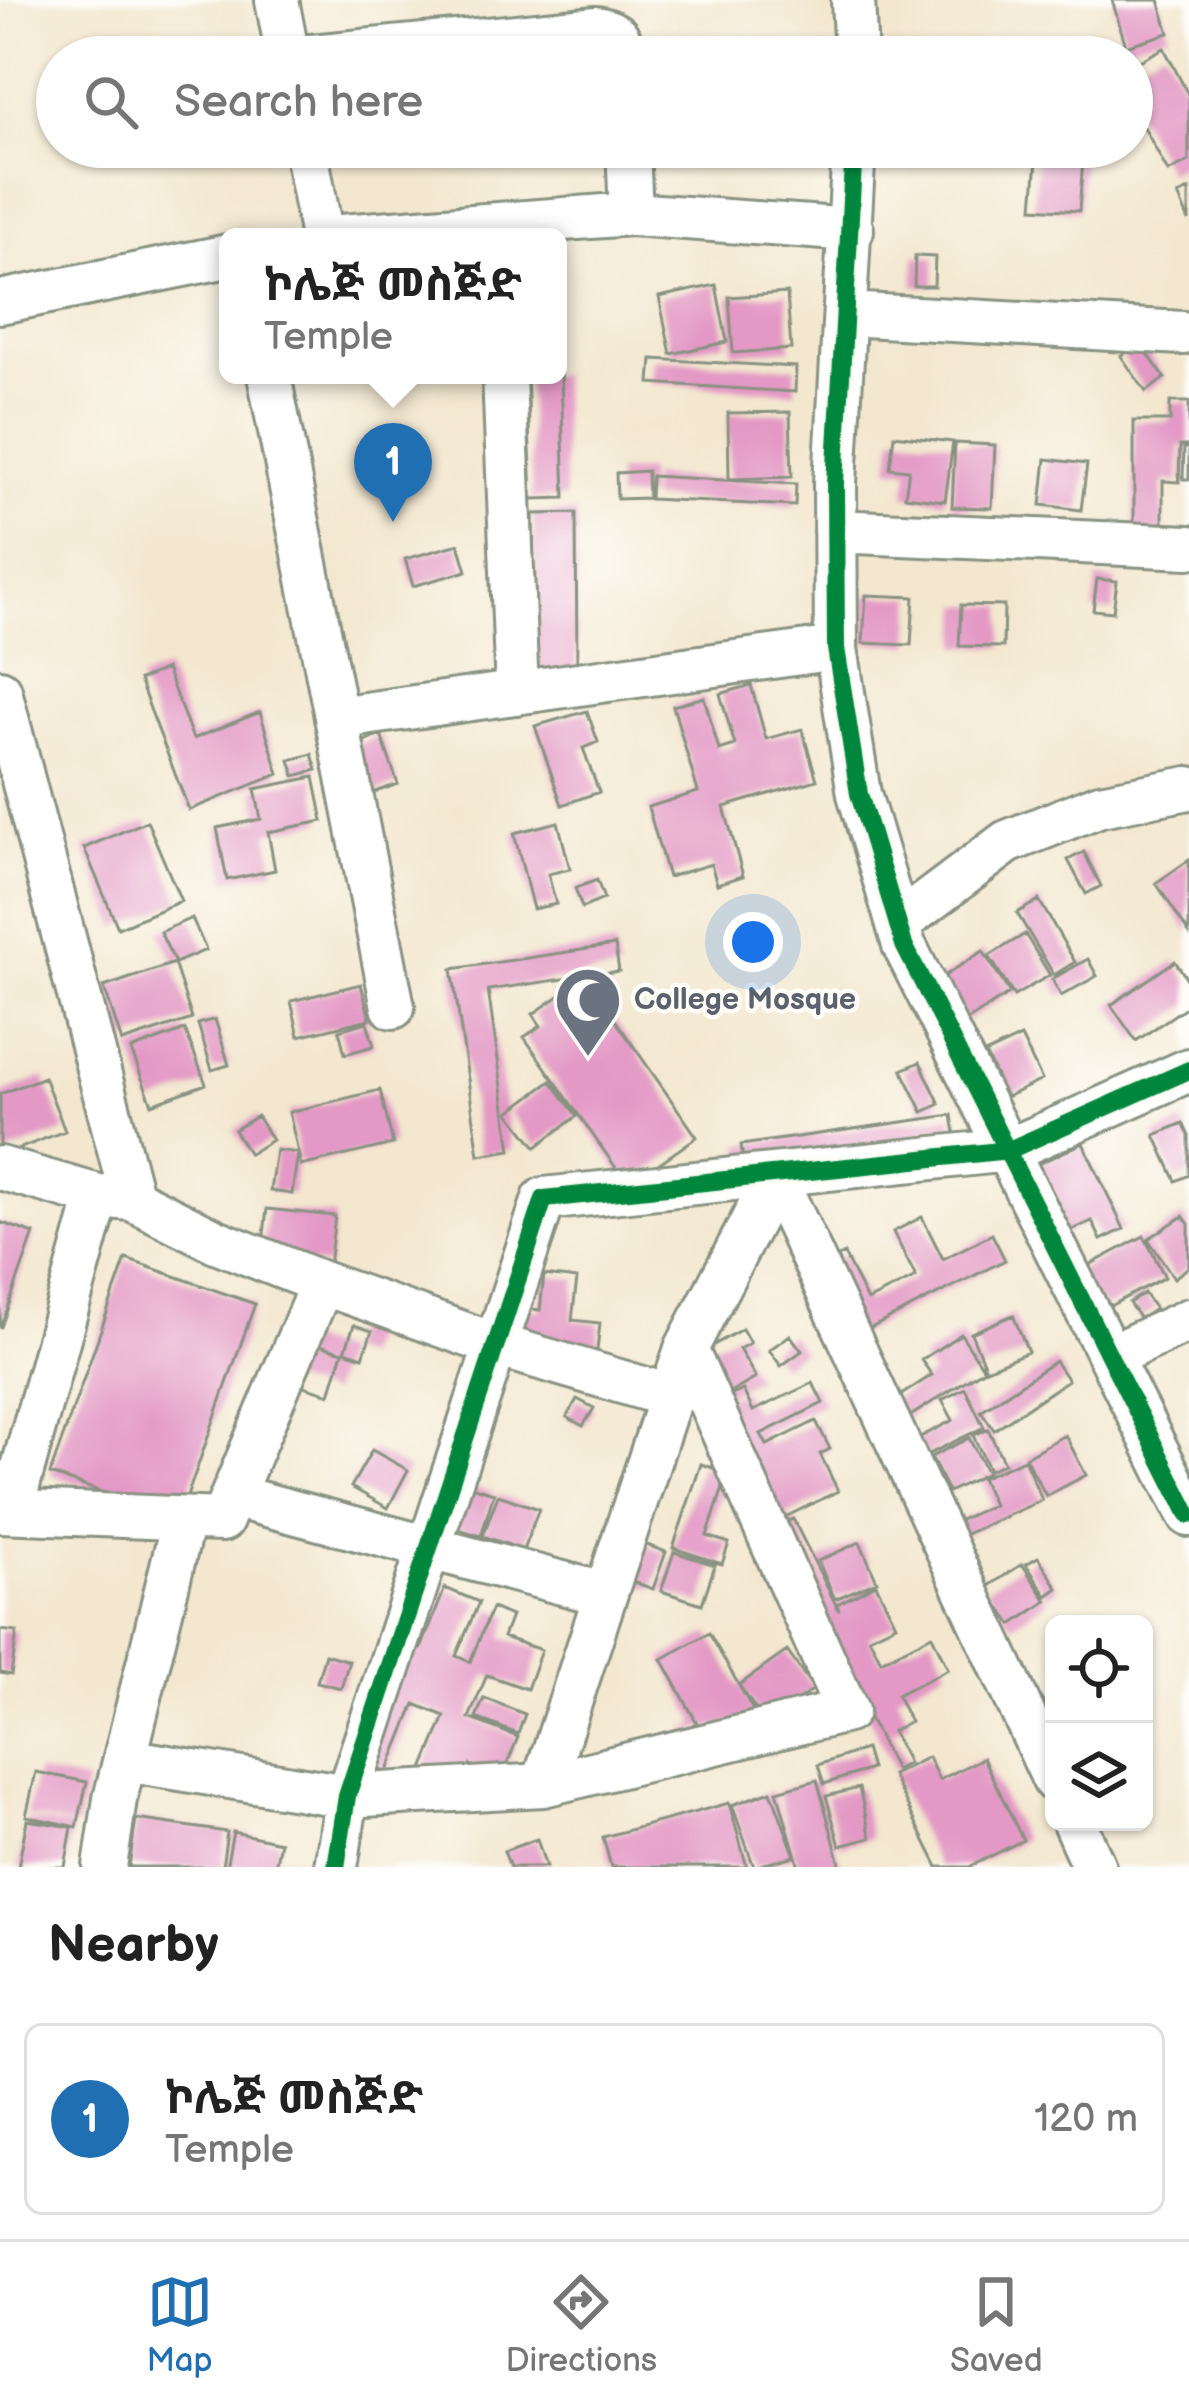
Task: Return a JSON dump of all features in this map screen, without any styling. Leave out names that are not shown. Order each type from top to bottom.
[{"type":"street","points":[[277,0],[284,36]]},
{"type":"street","points":[[854,0],[855,36]]},
{"type":"street","points":[[433,36],[565,15],[618,36]]},
{"type":"street","points":[[310,168],[323,228]]},
{"type":"street","points":[[629,168],[631,214]]},
{"type":"street","points":[[853,168],[836,531],[836,648],[859,794],[898,924],[1189,1515]]},
{"type":"street","points":[[506,228],[631,214],[852,230]]},
{"type":"street","points":[[0,302],[219,258]]},
{"type":"street","points":[[846,314],[1184,333]]},
{"type":"street","points":[[271,384],[393,1007]]},
{"type":"street","points":[[504,384],[517,693]]},
{"type":"street","points":[[836,531],[1189,547]]},
{"type":"street","points":[[336,718],[836,648]]},
{"type":"street","points":[[0,691],[116,1198],[5,1511],[223,1520],[322,1282]]},
{"type":"street","points":[[898,924],[1007,842],[1100,805],[1189,788]]},
{"type":"street","points":[[336,1867],[347,1796],[544,1199],[1009,1150],[1189,1070]]},
{"type":"street","points":[[0,1168],[116,1198],[216,1241],[496,1345],[673,1397]]},
{"type":"street","points":[[543,1785],[686,1349],[775,1177]]},
{"type":"street","points":[[775,1177],[1045,1761]]},
{"type":"street","points":[[1111,1356],[1189,1320]]},
{"type":"street","points":[[125,1760],[347,1796],[543,1785],[847,1711],[686,1349]]},
{"type":"street","points":[[233,1496],[604,1594]]},
{"type":"street","points":[[105,1867],[125,1760],[184,1520]]},
{"type":"street","points":[[1078,1831],[1094,1867]]},
{"type":"building","points":[[1112,0],[1159,0],[1169,33],[1153,38],[1123,36]]},
{"type":"building","points":[[1164,48],[1189,96],[1189,161],[1168,172],[1153,144],[1153,54]]},
{"type":"building","points":[[1036,168],[1082,168],[1079,211],[1033,208]]},
{"type":"building","points":[[1189,190],[1189,221],[1178,195]]},
{"type":"building","points":[[915,256],[935,257],[934,286],[914,286]]},
{"type":"building","points":[[716,285],[727,342],[671,354],[659,297]]},
{"type":"building","points":[[787,293],[791,349],[733,353],[729,297]]},
{"type":"building","points":[[1140,343],[1165,378],[1146,392],[1121,356]]},
{"type":"building","points":[[652,359],[796,367],[795,392],[650,383]]},
{"type":"building","points":[[527,384],[561,384],[565,498],[532,499]]},
{"type":"building","points":[[1170,402],[1189,402],[1189,446],[1180,446],[1179,482],[1163,481],[1163,535],[1134,535],[1134,421],[1170,421]]},
{"type":"building","points":[[790,412],[792,477],[729,479],[728,413]]},
{"type":"building","points":[[894,435],[953,442],[945,501],[905,496],[909,470],[890,468]]},
{"type":"building","points":[[955,443],[995,445],[992,508],[952,507]]},
{"type":"building","points":[[1184,448],[1189,448],[1189,479],[1183,479]]},
{"type":"building","points":[[1046,459],[1087,464],[1081,510],[1041,505]]},
{"type":"building","points":[[647,471],[648,498],[617,499],[616,473]]},
{"type":"building","points":[[651,476],[796,484],[795,506],[650,499]]},
{"type":"building","points":[[576,513],[577,671],[535,671],[533,514]]},
{"type":"building","points":[[459,544],[467,571],[413,586],[405,559]]},
{"type":"building","points":[[1097,579],[1117,581],[1113,612],[1093,610]]},
{"type":"building","points":[[866,595],[914,597],[911,645],[863,643]]},
{"type":"building","points":[[961,605],[1004,606],[1003,647],[959,646]]},
{"type":"building","points":[[166,669],[193,739],[260,712],[279,774],[189,810],[139,680]]},
{"type":"building","points":[[751,685],[766,739],[802,729],[817,780],[724,807],[743,876],[717,884],[711,864],[668,877],[648,807],[698,792],[673,706],[704,697],[719,750],[735,745],[720,694]]},
{"type":"building","points":[[587,711],[598,742],[583,748],[599,792],[562,805],[535,726]]},
{"type":"building","points":[[381,735],[398,784],[370,794],[353,745]]},
{"type":"building","points":[[312,754],[317,770],[295,776],[290,760]]},
{"type":"building","points":[[314,777],[323,821],[268,832],[275,870],[227,880],[217,828],[261,819],[255,789]]},
{"type":"building","points":[[147,821],[181,901],[118,928],[84,848]]},
{"type":"building","points":[[558,822],[570,869],[548,874],[556,904],[533,909],[514,833]]},
{"type":"building","points":[[1084,852],[1101,886],[1086,894],[1068,860]]},
{"type":"building","points":[[1189,860],[1189,933],[1156,883]]},
{"type":"building","points":[[597,880],[604,899],[582,908],[575,888]]},
{"type":"building","points":[[1039,900],[1075,962],[1054,975],[1017,913]]},
{"type":"building","points":[[192,918],[206,950],[175,963],[160,932]]},
{"type":"building","points":[[1025,934],[1050,975],[1014,996],[989,956]]},
{"type":"building","points":[[615,945],[619,971],[488,990],[511,1150],[479,1155],[452,969]]},
{"type":"building","points":[[983,951],[1010,993],[965,1022],[938,980]]},
{"type":"building","points":[[1088,959],[1097,976],[1061,996],[1052,979]]},
{"type":"building","points":[[1175,961],[1189,982],[1189,1005],[1136,1041],[1111,1005]]},
{"type":"building","points":[[174,963],[192,1019],[122,1042],[104,987]]},
{"type":"building","points":[[361,984],[370,1019],[299,1036],[291,1001]]},
{"type":"building","points":[[595,991],[697,1137],[628,1185],[524,1037],[541,1026],[533,1014],[562,994],[571,1007]]},
{"type":"building","points":[[215,1019],[229,1065],[212,1070],[198,1024]]},
{"type":"building","points":[[367,1022],[374,1046],[345,1054],[339,1030]]},
{"type":"building","points":[[185,1030],[206,1084],[152,1104],[131,1050]]},
{"type":"building","points":[[1021,1037],[1042,1080],[1006,1097],[985,1054]]},
{"type":"building","points":[[920,1062],[940,1104],[923,1112],[902,1070]]},
{"type":"building","points":[[44,1077],[65,1131],[0,1156],[0,1094]]},
{"type":"building","points":[[551,1081],[577,1116],[536,1147],[509,1112]]},
{"type":"building","points":[[380,1090],[393,1144],[301,1166],[289,1112]]},
{"type":"building","points":[[952,1115],[957,1146],[745,1176],[741,1145]]},
{"type":"building","points":[[257,1116],[272,1140],[249,1154],[234,1130]]},
{"type":"building","points":[[1183,1123],[1189,1136],[1189,1175],[1176,1181],[1155,1135]]},
{"type":"building","points":[[1083,1143],[1124,1229],[1101,1240],[1092,1221],[1048,1241],[1033,1208],[1054,1197],[1038,1164]]},
{"type":"building","points":[[276,1150],[298,1153],[292,1194],[270,1191]]},
{"type":"building","points":[[267,1209],[335,1216],[329,1266],[261,1259]]},
{"type":"building","points":[[1183,1216],[1189,1224],[1189,1267],[1174,1278],[1148,1239]]},
{"type":"building","points":[[922,1217],[943,1259],[992,1234],[1005,1260],[847,1340],[812,1271],[844,1254],[867,1301],[916,1277],[893,1232]]},
{"type":"building","points":[[0,1222],[34,1234],[1,1327],[0,1327]]},
{"type":"building","points":[[1144,1236],[1165,1277],[1106,1308],[1065,1278]]},
{"type":"building","points":[[126,1259],[255,1304],[179,1519],[50,1474]]},
{"type":"building","points":[[544,1275],[577,1279],[572,1320],[600,1323],[596,1359],[499,1349],[504,1306],[540,1310]]},
{"type":"building","points":[[1144,1293],[1155,1309],[1140,1319],[1129,1303]]},
{"type":"building","points":[[1013,1315],[1028,1352],[986,1369],[971,1333]]},
{"type":"building","points":[[354,1325],[372,1331],[363,1357],[345,1351]]},
{"type":"building","points":[[742,1329],[750,1343],[739,1349],[756,1378],[723,1397],[698,1354]]},
{"type":"building","points":[[961,1334],[984,1369],[890,1429],[878,1410],[932,1375],[921,1360]]},
{"type":"building","points":[[790,1335],[802,1351],[781,1366],[769,1350]]},
{"type":"building","points":[[301,1339],[343,1352],[330,1394],[287,1381]]},
{"type":"building","points":[[1055,1361],[1068,1380],[994,1430],[981,1411]]},
{"type":"building","points":[[813,1383],[823,1403],[761,1434],[767,1445],[816,1421],[830,1449],[820,1454],[838,1491],[777,1521],[719,1401],[743,1390],[753,1411]]},
{"type":"building","points":[[965,1388],[984,1427],[925,1456],[895,1450],[953,1420],[942,1400]]},
{"type":"building","points":[[577,1399],[594,1408],[583,1426],[567,1417]]},
{"type":"building","points":[[988,1429],[1004,1463],[989,1470],[973,1435]]},
{"type":"building","points":[[1065,1435],[1086,1475],[1046,1496],[1025,1457]]},
{"type":"building","points":[[969,1438],[987,1473],[948,1492],[931,1457]]},
{"type":"building","points":[[372,1450],[408,1470],[388,1508],[351,1487]]},
{"type":"building","points":[[1024,1459],[1042,1500],[943,1544],[937,1530],[993,1505],[981,1478]]},
{"type":"building","points":[[701,1464],[728,1473],[707,1536],[729,1543],[722,1564],[673,1548]]},
{"type":"building","points":[[451,1480],[494,1493],[481,1536],[438,1523]]},
{"type":"building","points":[[498,1495],[539,1509],[523,1550],[483,1536]]},
{"type":"building","points":[[793,1519],[839,1611],[837,1604],[876,1584],[896,1624],[869,1637],[881,1661],[932,1635],[948,1669],[897,1695],[910,1722],[892,1731],[908,1763],[895,1770],[774,1528]]},
{"type":"building","points":[[628,1538],[666,1552],[653,1589],[614,1575]]},
{"type":"building","points":[[860,1542],[877,1581],[835,1599],[818,1561]]},
{"type":"building","points":[[674,1552],[715,1565],[702,1604],[661,1591]]},
{"type":"building","points":[[1038,1557],[1058,1588],[1047,1596],[1026,1564]]},
{"type":"building","points":[[1022,1564],[1047,1601],[1012,1625],[986,1588]]},
{"type":"building","points":[[445,1588],[479,1602],[456,1656],[470,1662],[492,1608],[511,1616],[503,1637],[541,1650],[527,1689],[487,1675],[469,1718],[518,1737],[502,1777],[470,1765],[460,1789],[421,1774],[445,1716],[415,1704],[387,1773],[360,1762],[408,1643],[421,1649]]},
{"type":"building","points":[[0,1630],[17,1632],[11,1675],[0,1673]]},
{"type":"building","points":[[709,1633],[758,1719],[681,1732],[697,1723],[662,1659]]},
{"type":"building","points":[[787,1651],[814,1689],[765,1723],[739,1685]]},
{"type":"building","points":[[325,1654],[349,1661],[341,1688],[317,1682]]},
{"type":"building","points":[[484,1698],[525,1714],[518,1734],[476,1718]]},
{"type":"building","points":[[865,1749],[871,1769],[824,1784],[818,1765]]},
{"type":"building","points":[[928,1757],[939,1780],[983,1758],[1023,1840],[969,1867],[938,1867],[892,1775]]},
{"type":"building","points":[[36,1772],[87,1782],[77,1827],[26,1816]]},
{"type":"building","points":[[817,1780],[841,1867],[799,1867],[777,1791]]},
{"type":"building","points":[[859,1788],[871,1838],[840,1846],[826,1796]]},
{"type":"building","points":[[771,1791],[795,1856],[754,1867],[732,1805]]},
{"type":"building","points":[[729,1803],[747,1867],[611,1867],[603,1837]]},
{"type":"building","points":[[136,1819],[227,1832],[222,1867],[129,1867]]},
{"type":"building","points":[[27,1820],[72,1827],[65,1867],[18,1867]]},
{"type":"building","points":[[233,1832],[280,1842],[275,1867],[226,1867]]},
{"type":"building","points":[[537,1839],[546,1867],[510,1867],[504,1851]]},
{"type":"cycle path","points":[[853,168],[835,483],[836,648],[859,794],[904,945],[1189,1515]]},
{"type":"cycle path","points":[[336,1867],[347,1796],[544,1199],[1009,1150],[1189,1070]]},
{"type":"place","name":"ኮሌጅ መስጅድ","points":[[393,522]]},
{"type":"place","name":"College Mosque","points":[[588,1059]]}]
